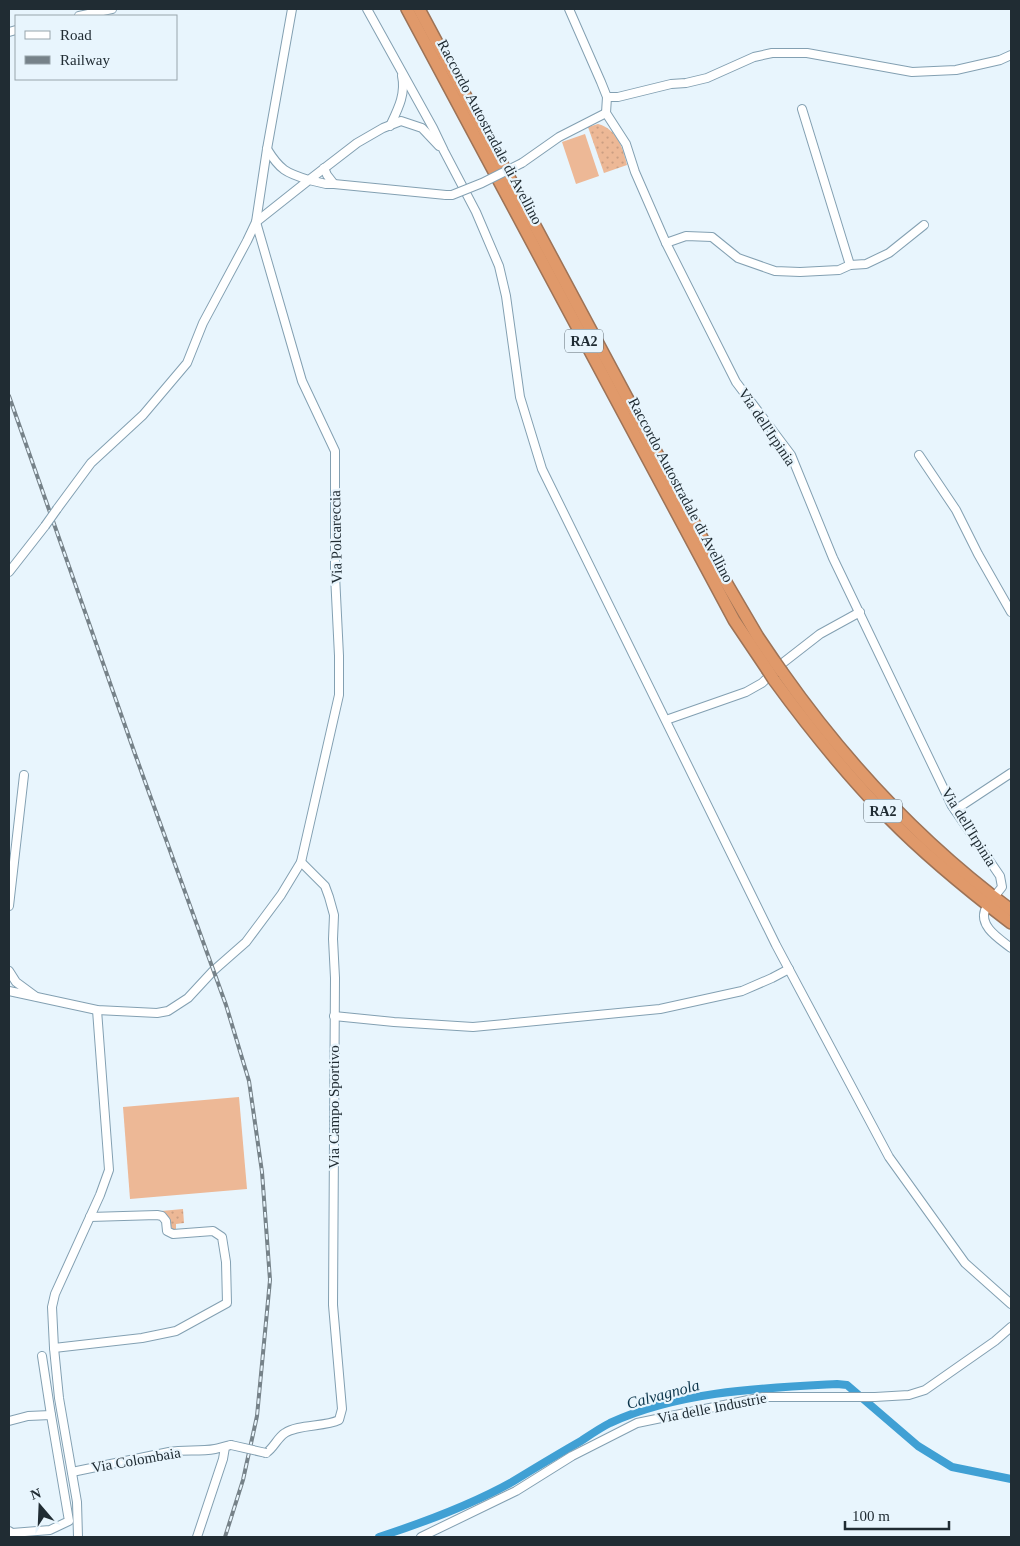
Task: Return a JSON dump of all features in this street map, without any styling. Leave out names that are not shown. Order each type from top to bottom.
[{"type":"highway","name":"Raccordo Autostradale di Avellino","points":[[407,9],[734,620],[771,666],[832,756],[888,817],[969,890],[1011,923]]},
{"type":"highway","name":"Raccordo Autostradale di Avellino","points":[[419,9],[724,579],[758,637],[771,666]]},
{"type":"highway","name":"Raccordo Autostradale di Avellino","points":[[778,676],[882,795],[942,853],[1011,910]]},
{"type":"street","points":[[83,15],[112,9]]},
{"type":"street","points":[[9,572],[91,464],[142,415],[187,363],[202,323],[256,222],[292,9]]},
{"type":"street","points":[[367,9],[433,128],[476,212],[499,266],[506,296],[520,397],[542,469],[789,969],[889,1157],[965,1263],[1011,1304]]},
{"type":"street","points":[[267,149],[275,163],[288,173],[319,183],[452,195],[482,183],[522,163],[559,137],[606,113],[607,98],[602,82],[569,9]]},
{"type":"street","points":[[607,98],[707,78],[754,57],[772,53],[807,54],[912,72],[956,70],[1000,60],[1011,55]]},
{"type":"street","points":[[390,126],[402,100],[404,86],[399,65]]},
{"type":"street","points":[[802,109],[850,266]]},
{"type":"street","name":"Via dell'Irpinia","points":[[606,113],[626,144],[634,172],[666,243],[736,382],[790,455],[833,558],[955,810],[1000,876],[1002,886],[998,892]]},
{"type":"street","points":[[256,222],[357,143],[401,121],[422,128],[444,151]]},
{"type":"street","points":[[324,168],[334,184]]},
{"type":"street","name":"Via Polcareccia","points":[[256,222],[302,381],[335,451],[335,575],[339,656],[338,695],[301,862]]},
{"type":"street","points":[[666,243],[686,236],[712,237],[738,258],[775,271],[839,270],[850,266],[866,264],[888,253],[924,225]]},
{"type":"street","points":[[919,455],[956,510],[978,554],[1011,612]]},
{"type":"street","points":[[666,720],[746,692],[762,683],[784,662],[820,634],[860,612]]},
{"type":"street","points":[[955,810],[1011,773]]},
{"type":"street","points":[[9,906],[24,775]]},
{"type":"street","points":[[9,991],[97,1010],[157,1013],[168,1011],[188,998],[213,971],[239,949],[289,883],[301,862]]},
{"type":"street","name":"Via Campo Sportivo","points":[[228,1446],[266,1453],[271,1450],[284,1433],[339,1420],[342,1408],[333,1305],[334,915],[325,886],[301,862]]},
{"type":"street","points":[[985,910],[983,916],[985,924],[1011,948]]},
{"type":"street","points":[[334,1016],[474,1027],[650,1010],[742,991],[789,969]]},
{"type":"street","points":[[9,971],[16,982],[37,998]]},
{"type":"street","points":[[78,1537],[77,1502],[59,1398],[52,1307],[55,1294],[109,1170],[97,1010]]},
{"type":"street","points":[[54,1348],[142,1338],[176,1331],[227,1303],[226,1262],[222,1237],[213,1231],[173,1234],[168,1231],[162,1216],[157,1214],[90,1217]]},
{"type":"street","name":"Via delle Industrie","points":[[421,1537],[516,1490],[572,1456],[636,1423],[763,1396],[909,1395],[924,1390],[995,1341],[1011,1327]]},
{"type":"street","points":[[9,1531],[12,1533],[51,1534],[69,1521],[42,1356]]},
{"type":"street","points":[[9,1421],[28,1416],[52,1415]]},
{"type":"street","points":[[198,1537],[228,1446]]},
{"type":"street","name":"Via Colombaia","points":[[72,1472],[175,1450],[214,1449],[228,1446]]},
{"type":"shaded area","points":[[598,124],[610,130],[618,140],[627,165],[604,173],[588,127]]},
{"type":"shaded area","points":[[585,134],[599,176],[576,184],[562,142]]},
{"type":"shaded area","points":[[239,1097],[247,1189],[130,1199],[123,1107]]},
{"type":"shaded area","points":[[183,1209],[184,1223],[176,1224],[176,1231],[174,1231],[167,1216],[161,1211]]},
{"type":"waterway","name":"Calvagnola","points":[[379,1537],[464,1506],[512,1482],[606,1425],[636,1412],[692,1398],[780,1387],[847,1385],[918,1446],[952,1467],[1011,1479]]},
{"type":"railway","points":[[9,396],[226,1005],[249,1081],[262,1172],[270,1280],[257,1416],[243,1480],[225,1537]]}]
